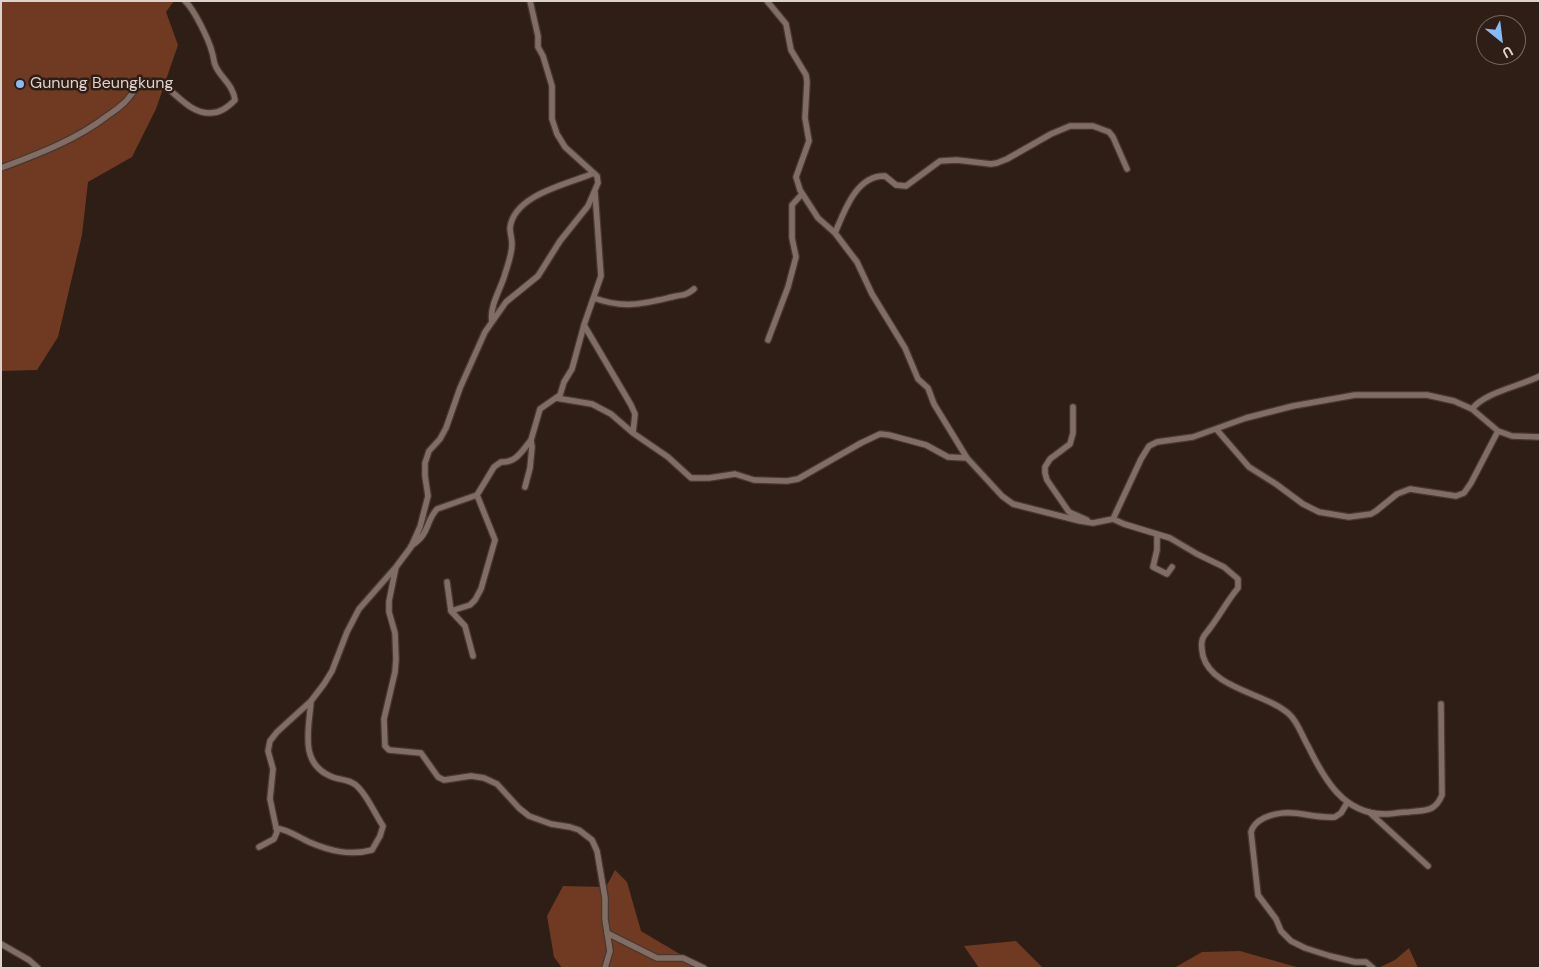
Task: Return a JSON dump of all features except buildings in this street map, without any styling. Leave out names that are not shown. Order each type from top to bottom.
[{"type":"street","points":[[1,168],[34,156],[107,117],[145,82],[154,81],[166,87],[190,108],[200,113],[216,113],[228,107],[235,100],[234,92],[229,82],[221,75],[214,64],[208,38],[184,1]]},
{"type":"street","points":[[259,847],[274,839],[277,832],[270,799],[273,769],[268,751],[270,741],[277,732],[311,701],[332,671],[347,632],[359,609],[411,547],[420,527],[427,502],[428,496],[424,476],[425,463],[429,451],[440,440],[446,428],[485,332],[506,302],[538,276],[560,241],[588,206],[595,192],[599,179],[594,172],[565,147],[557,134],[552,119],[552,86],[543,56],[538,47],[538,36],[530,1]]},
{"type":"street","points":[[767,1],[786,24],[791,50],[807,82],[805,118],[809,141],[796,177],[802,194],[818,218],[835,233],[856,262],[872,294],[905,348],[918,379],[928,388],[934,404],[967,458],[1002,496],[1014,504],[1067,519],[1094,523],[1113,519],[1170,538],[1224,567],[1238,579],[1238,588],[1228,599],[1203,636],[1201,643],[1204,658],[1210,669],[1220,678],[1277,705],[1290,714],[1296,721],[1315,760],[1331,785],[1347,803],[1368,812],[1385,814],[1432,809],[1439,804],[1442,794],[1441,704]]},
{"type":"street","points":[[835,233],[851,198],[867,182],[874,178],[885,176],[896,185],[906,186],[940,161],[958,160],[997,163],[1007,160],[1051,134],[1070,126],[1093,126],[1108,132],[1113,137],[1128,169]]},
{"type":"street","points":[[492,322],[493,306],[512,252],[510,228],[516,214],[537,195],[559,184],[576,181],[594,172]]},
{"type":"street","points":[[411,547],[420,540],[427,530],[437,509],[477,495],[494,467],[501,462],[509,463],[514,460],[531,440],[540,410],[560,394],[564,382],[572,369],[584,325],[602,276],[595,192]]},
{"type":"street","points":[[768,340],[788,287],[796,257],[792,238],[792,205],[802,194]]},
{"type":"street","points":[[594,298],[624,306],[684,296],[694,289]]},
{"type":"street","points":[[584,325],[631,405],[634,414],[633,433]]},
{"type":"street","points":[[1472,409],[1476,404],[1492,396],[1540,376]]},
{"type":"street","points":[[1113,519],[1149,446],[1158,442],[1193,437],[1217,430],[1246,418],[1293,406],[1356,394],[1427,395],[1454,401],[1472,409],[1498,430],[1512,436],[1540,437]]},
{"type":"street","points":[[556,398],[592,404],[611,414],[633,433],[668,457],[691,478],[702,479],[735,474],[754,480],[787,481],[798,478],[880,434],[920,443],[948,457],[967,458]]},
{"type":"street","points":[[1073,407],[1073,433],[1070,444],[1050,459],[1045,467],[1045,473],[1069,512],[1094,523]]},
{"type":"street","points":[[1217,430],[1249,468],[1276,484],[1303,504],[1319,512],[1349,517],[1371,514],[1396,494],[1410,489],[1456,496],[1464,493],[1498,430]]},
{"type":"street","points":[[525,487],[530,468],[531,440]]},
{"type":"street","points":[[452,612],[470,605],[475,600],[481,589],[495,540],[477,495]]},
{"type":"street","points":[[1157,535],[1157,550],[1153,567],[1167,574],[1172,567]]},
{"type":"street","points":[[396,567],[389,601],[395,632],[396,659],[395,672],[384,719],[385,746],[389,750],[421,753],[438,776],[444,780],[471,776],[490,780],[497,784],[529,816],[551,824],[570,827],[586,835],[595,845],[605,898],[610,951],[605,968]]},
{"type":"street","points":[[447,582],[452,612],[464,626],[473,656]]},
{"type":"street","points":[[276,828],[286,830],[309,842],[338,852],[359,853],[372,850],[383,826],[358,788],[348,780],[331,777],[316,768],[309,755],[311,701]]},
{"type":"street","points":[[1347,803],[1341,813],[1335,816],[1283,812],[1256,823],[1251,832],[1258,895],[1276,919],[1281,930],[1291,941],[1305,948],[1330,956],[1355,962],[1366,962],[1373,968]]},
{"type":"street","points":[[1368,812],[1428,866]]},
{"type":"street","points":[[607,933],[657,958],[683,958],[704,968]]},
{"type":"street","points":[[1,944],[29,960],[38,968]]},
{"type":"shaded area","points":[[1,1],[174,1],[166,12],[178,45],[156,109],[132,157],[88,182],[82,235],[58,337],[37,370],[1,371]]},
{"type":"shaded area","points":[[615,870],[627,882],[641,931],[678,953],[709,968],[562,968],[554,957],[547,916],[563,886],[606,887]]},
{"type":"shaded area","points":[[1016,941],[1043,968],[979,968],[964,946]]},
{"type":"shaded area","points":[[1409,948],[1418,968],[1378,968],[1395,960]]},
{"type":"shaded area","points":[[1240,951],[1300,968],[1174,968],[1202,952]]},
{"type":"place","name":"Gunung Beungkung","points":[[20,84]]}]
